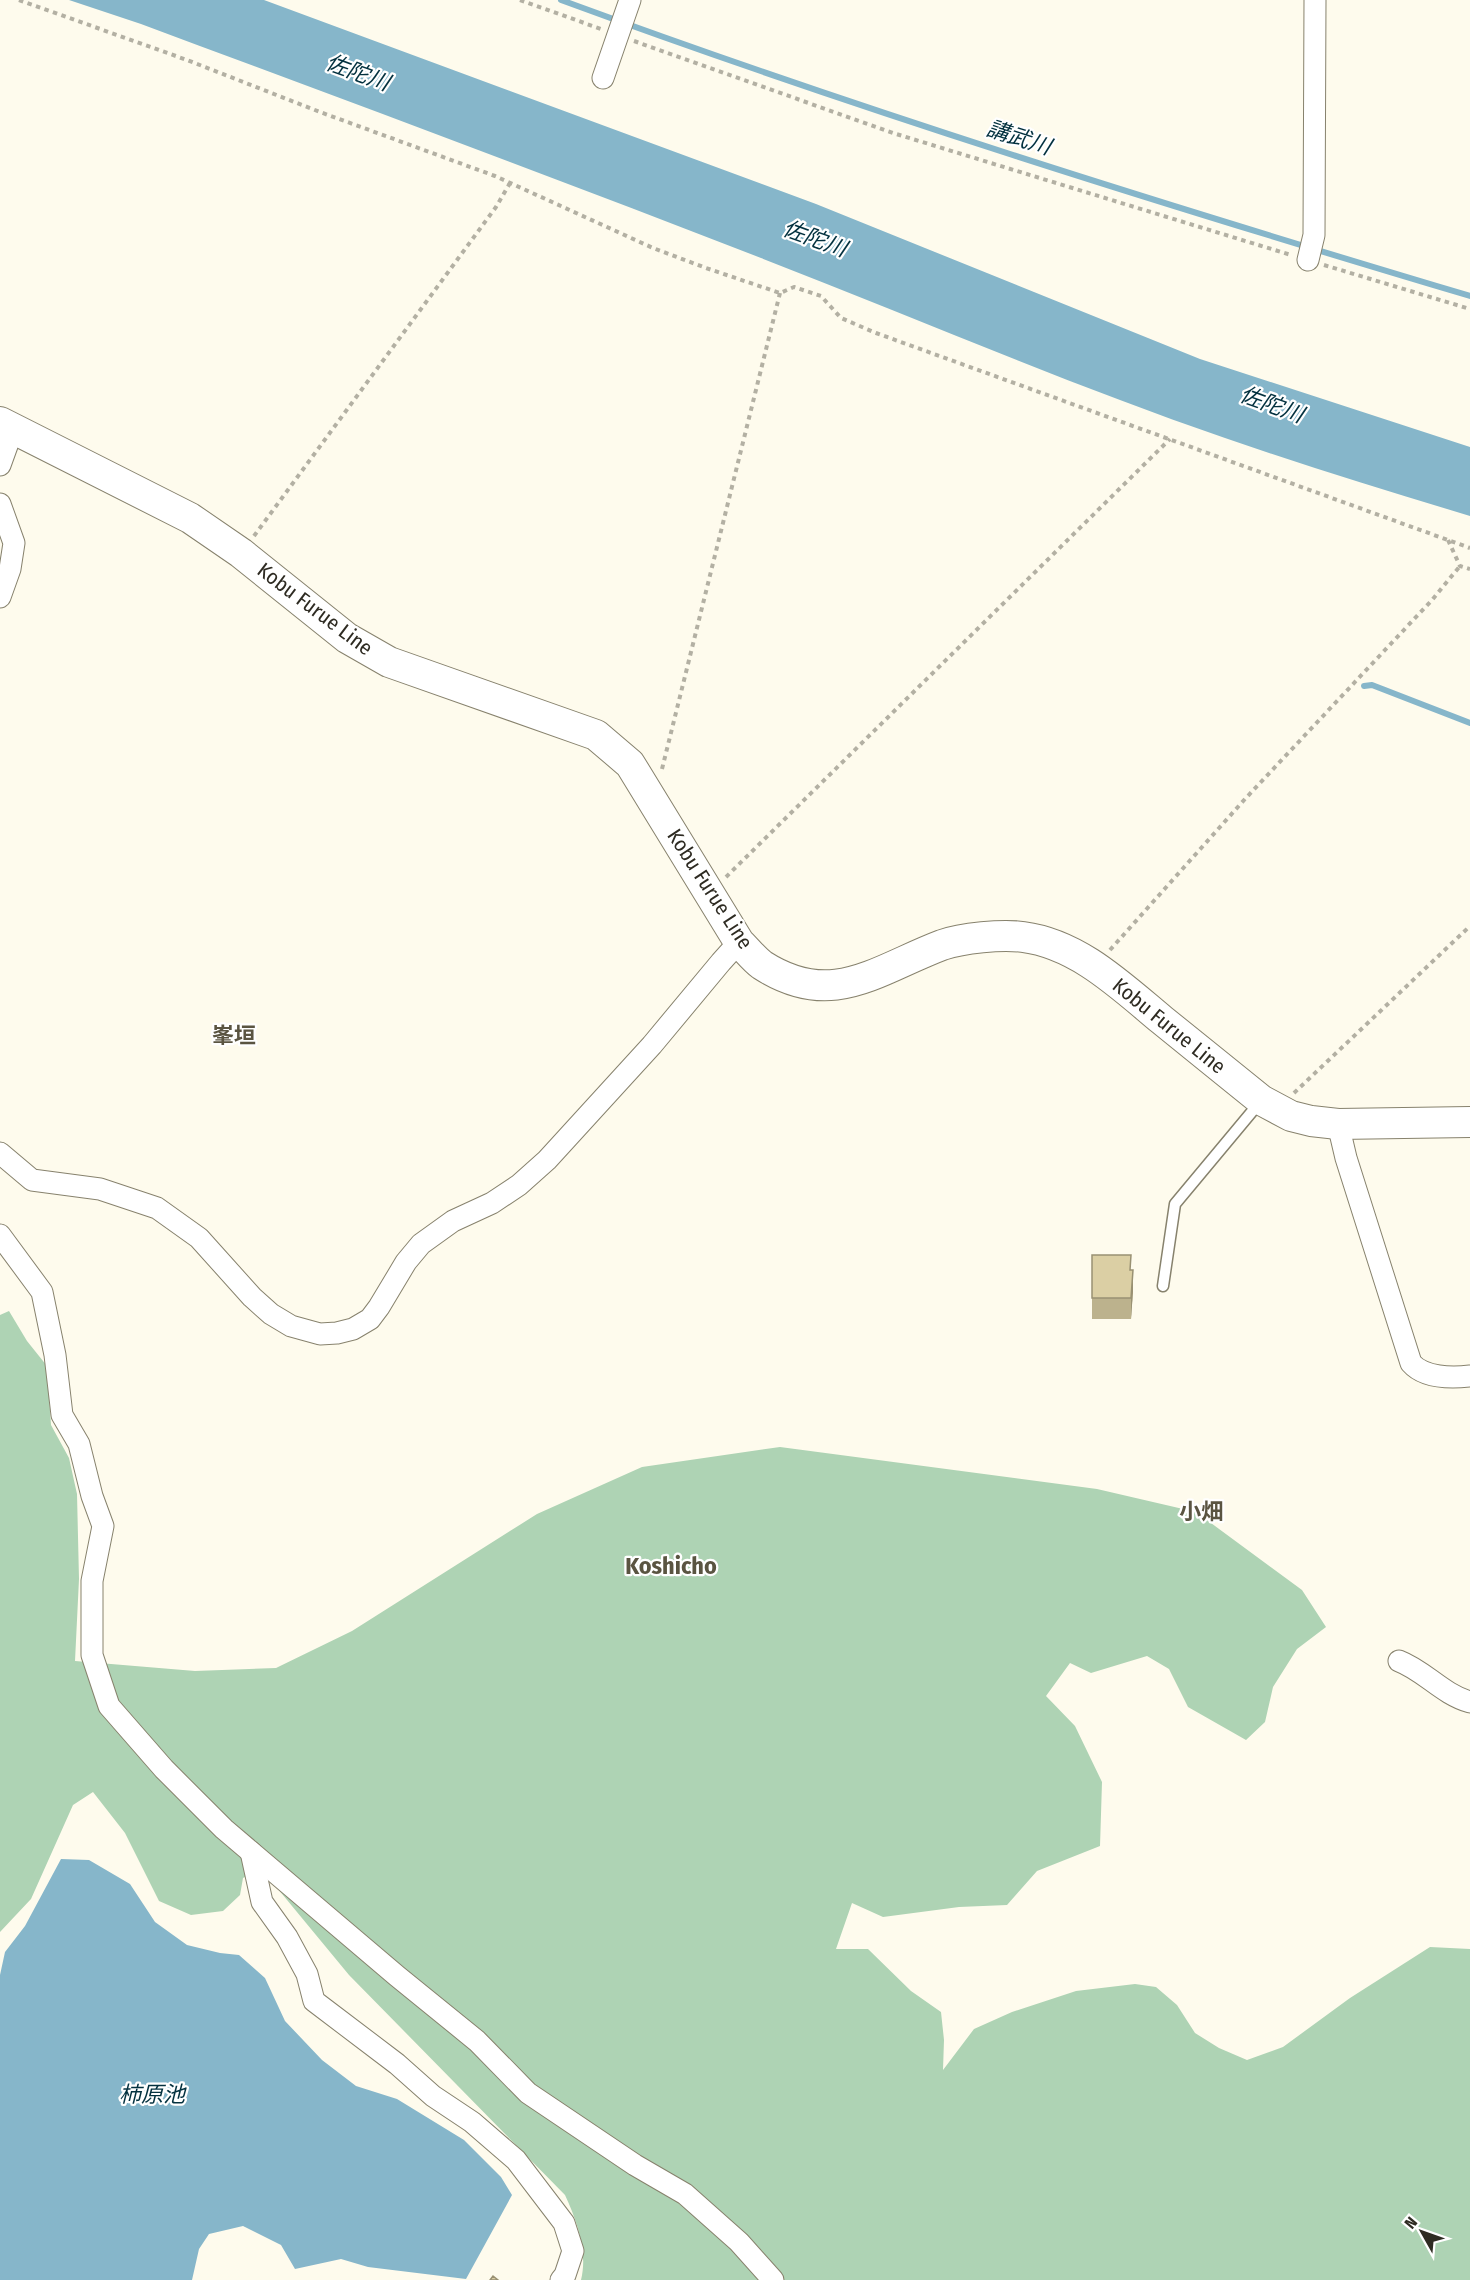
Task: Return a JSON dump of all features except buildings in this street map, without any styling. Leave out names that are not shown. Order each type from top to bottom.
[{"type":"main road","name":"Kobu Furue Line","points":[[6,426],[190,518],[241,553],[369,653],[596,735],[630,764],[740,942],[761,964],[789,978],[813,985],[839,986],[869,978],[944,945],[1008,936],[1024,937],[1047,943],[1096,967],[1269,1105],[1311,1121],[1338,1124],[1470,1122]]},
{"type":"street","points":[[1310,250],[1315,0]]},
{"type":"street","points":[[603,78],[623,19]]},
{"type":"street","points":[[0,465],[6,426]]},
{"type":"street","points":[[0,504],[14,543],[10,569],[0,597]]},
{"type":"street","points":[[0,1153],[32,1180],[100,1189],[130,1197],[157,1208],[199,1238],[252,1296],[271,1314],[291,1326],[320,1334],[353,1329],[370,1319],[375,1313],[406,1262],[421,1244],[453,1221],[492,1203],[519,1185],[547,1160],[652,1045],[740,942]]},
{"type":"street","points":[[1338,1124],[1346,1158],[1411,1363],[1424,1373],[1470,1376]]},
{"type":"street","points":[[0,1235],[42,1292],[56,1355],[62,1415],[79,1444],[92,1496],[103,1526],[92,1581],[92,1655],[109,1706],[164,1769],[224,1829],[477,2041],[528,2093],[635,2165],[685,2194],[739,2242],[773,2280]]},
{"type":"street","points":[[1399,1661],[1408,1664],[1440,1688],[1470,1702]]},
{"type":"street","points":[[251,1852],[262,1902],[287,1937],[307,1974],[314,2001],[397,2064],[433,2096],[472,2122],[516,2160],[564,2223],[573,2251],[561,2280]]},
{"type":"lane","points":[[1163,1286],[1175,1204],[1269,1105]]},
{"type":"path","points":[[19,0],[187,60],[510,183],[653,248],[706,268],[780,292],[794,287],[821,296],[841,318],[876,333],[1470,548]]},
{"type":"path","points":[[520,0],[623,19],[893,133],[1310,250],[1470,309]]},
{"type":"path","points":[[241,553],[496,207],[510,183]]},
{"type":"path","points":[[648,793],[659,782],[780,292]]},
{"type":"path","points":[[710,896],[1170,439]]},
{"type":"path","points":[[1448,539],[1460,566],[1470,569]]},
{"type":"path","points":[[1096,967],[1245,799],[1432,600],[1460,566]]},
{"type":"path","points":[[1269,1105],[1470,926]]},
{"type":"green space","points":[[9,1311],[27,1341],[47,1366],[51,1425],[69,1458],[77,1494],[79,1579],[75,1661],[195,1671],[276,1668],[352,1631],[537,1514],[642,1467],[780,1447],[1097,1489],[1196,1512],[1302,1590],[1326,1627],[1297,1649],[1273,1687],[1265,1722],[1246,1740],[1188,1707],[1169,1669],[1147,1656],[1091,1673],[1070,1663],[1046,1696],[1075,1726],[1102,1782],[1100,1846],[1037,1871],[1007,1905],[959,1907],[883,1917],[852,1903],[836,1949],[868,1949],[911,1991],[941,2012],[944,2040],[943,2070],[974,2029],[1012,2012],[1076,1991],[1135,1984],[1156,1987],[1177,2005],[1195,2033],[1219,2048],[1247,2060],[1283,2047],[1350,1998],[1430,1947],[1470,1949],[1470,2280],[581,2280],[583,2259],[580,2237],[565,2195],[349,1975],[263,1868],[243,1878],[240,1895],[223,1911],[191,1915],[159,1901],[125,1833],[93,1792],[73,1805],[31,1899],[0,1932],[0,1315]]},
{"type":"water","name":"佐陀川","points":[[69,0],[264,0],[816,204],[1200,359],[1470,447],[1470,516],[1378,488],[1166,417],[606,199],[141,24]]},
{"type":"water","name":"柿原池","points":[[61,1859],[89,1860],[130,1884],[155,1922],[187,1945],[239,1955],[265,1978],[285,2021],[322,2060],[356,2086],[397,2099],[464,2140],[501,2177],[512,2195],[466,2279],[368,2267],[341,2259],[295,2269],[281,2245],[243,2226],[209,2234],[199,2249],[192,2280],[0,2280],[0,1975],[5,1952],[25,1926]]},
{"type":"waterway","name":"講武川","points":[[561,0],[786,80],[1013,155],[1470,296]]},
{"type":"waterway","points":[[1364,686],[1372,685],[1470,723]]},
{"type":"district","name":"峯垣","points":[[234,1035]]},
{"type":"district","name":"小畑","points":[[1201,1511]]},
{"type":"district","name":"Koshicho","points":[[671,1566]]}]
